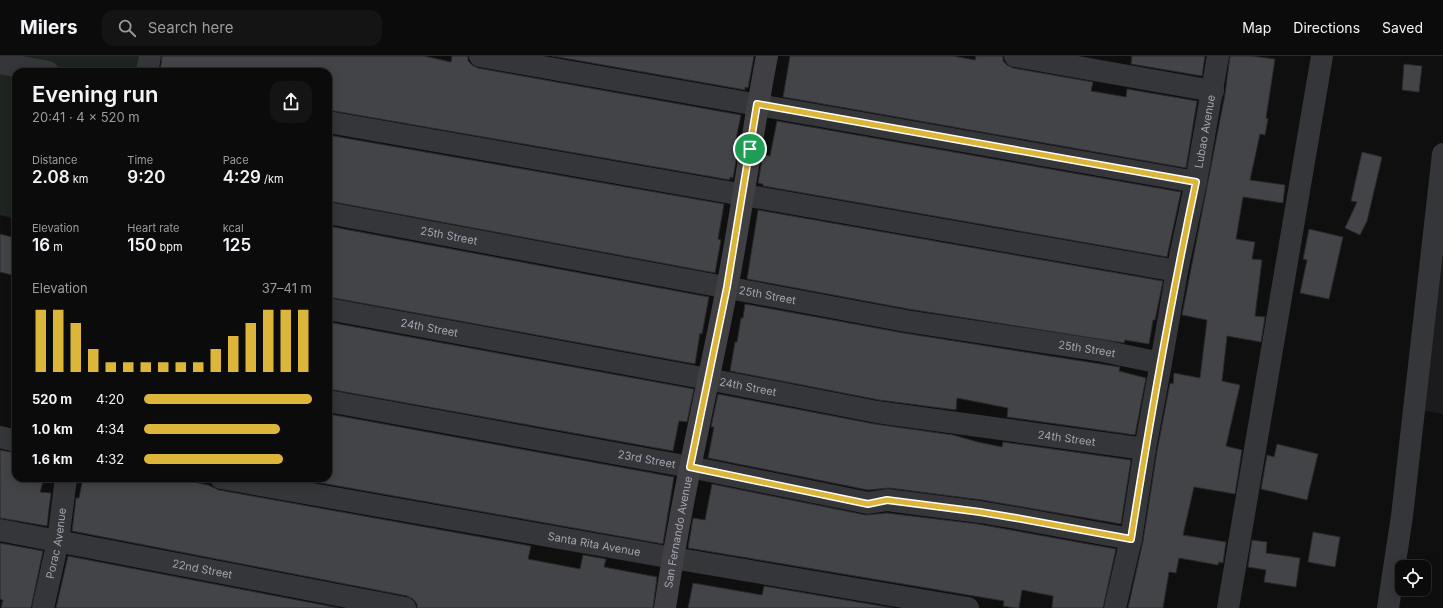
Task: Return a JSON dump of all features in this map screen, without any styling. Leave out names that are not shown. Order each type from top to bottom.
[{"type":"main road","name":"San Fernando Avenue","points":[[665,608],[690,467],[727,287],[757,104],[767,56]]},
{"type":"street","points":[[148,68],[150,56]]},
{"type":"street","points":[[480,56],[1196,182]]},
{"type":"street","points":[[1015,56],[1213,91]]},
{"type":"street","name":"Lubao Avenue","points":[[1115,608],[1131,539],[1145,449],[1177,271],[1196,182],[1218,56]]},
{"type":"street","points":[[1228,608],[1322,56]]},
{"type":"street","points":[[0,63],[27,68]]},
{"type":"street","points":[[332,123],[1177,271]]},
{"type":"street","points":[[1388,608],[1402,516],[1443,154]]},
{"type":"street","name":"25th Street","points":[[332,214],[906,321],[1103,350],[1161,363]]},
{"type":"street","name":"24th Street","points":[[332,310],[708,379],[877,412],[1145,449]]},
{"type":"street","name":"23rd Street","points":[[332,402],[690,467],[868,504],[887,500],[992,514],[1131,539]]},
{"type":"street","points":[[0,437],[12,439]]},
{"type":"street","name":"Porac Avenue","points":[[43,608],[58,541],[65,482]]},
{"type":"street","name":"Santa Rita Avenue","points":[[245,482],[673,558],[968,608]]},
{"type":"street","name":"22nd Street","points":[[0,530],[405,608]]},
{"type":"shaded area","points":[[0,56],[145,56],[143,68],[12,68],[12,218],[0,215]]},
{"type":"shaded area","points":[[1443,209],[1443,414],[1420,410]]},
{"type":"building","points":[[162,56],[424,56],[451,62],[452,56],[468,56],[468,61],[478,68],[741,115],[734,149],[738,150],[733,178],[730,177],[730,180],[332,111],[332,68],[160,68]]},
{"type":"building","points":[[552,56],[754,56],[748,88],[745,87],[745,90]]},
{"type":"building","points":[[790,56],[953,56],[975,60],[976,56],[1003,56],[1003,61],[1013,68],[1093,82],[1091,91],[1126,97],[1127,89],[1197,101],[1186,168],[783,97]]},
{"type":"building","points":[[1132,56],[1205,56],[1202,76],[1131,64]]},
{"type":"building","points":[[1230,56],[1251,56],[1275,59],[1266,118],[1268,119],[1265,135],[1260,134],[1250,180],[1285,185],[1283,203],[1243,197],[1236,239],[1255,242],[1252,259],[1262,260],[1255,316],[1265,317],[1261,342],[1227,336],[1222,381],[1240,385],[1226,446],[1242,450],[1235,494],[1194,487],[1183,535],[1226,542],[1223,563],[1219,562],[1218,565],[1179,558],[1176,573],[1169,572],[1163,608],[1128,608],[1143,541],[1157,451],[1170,383],[1173,384],[1174,373],[1200,378],[1207,320],[1182,315],[1225,94]]},
{"type":"building","points":[[1404,64],[1422,66],[1419,92],[1402,90]]},
{"type":"building","points":[[777,121],[1181,192],[1167,257],[763,186],[763,184],[758,183],[763,154],[770,156]]},
{"type":"building","points":[[332,136],[724,204],[718,239],[721,240],[715,273],[332,202]]},
{"type":"building","points":[[1362,152],[1382,157],[1367,221],[1360,235],[1345,228],[1357,202],[1351,201]]},
{"type":"building","points":[[758,210],[1163,281],[1155,320],[1153,320],[1149,344],[1125,340],[1124,343],[908,309],[747,279]]},
{"type":"building","points":[[332,227],[709,297],[702,334],[700,333],[695,364],[332,298]]},
{"type":"building","points":[[1309,229],[1343,237],[1329,299],[1300,293],[1307,260],[1303,259]]},
{"type":"building","points":[[0,234],[12,237],[12,275],[0,272]]},
{"type":"building","points":[[745,304],[904,333],[1120,367],[1119,371],[1146,378],[1135,435],[1007,417],[1008,408],[957,398],[956,410],[879,400],[730,371],[735,342],[737,342]]},
{"type":"building","points":[[332,323],[694,389],[687,422],[679,421],[673,451],[332,390]]},
{"type":"building","points":[[718,394],[875,424],[953,435],[1002,447],[1003,442],[1131,460],[1121,524],[982,500],[889,488],[868,490],[708,458],[714,427],[711,427]]},
{"type":"building","points":[[332,415],[674,477],[663,544],[315,482],[332,482]]},
{"type":"building","points":[[1277,444],[1318,454],[1307,500],[1261,489],[1267,455],[1274,457]]},
{"type":"building","points":[[0,450],[12,452],[12,482],[43,482],[40,492],[51,493],[47,526],[0,518]]},
{"type":"building","points":[[82,482],[192,482],[208,485],[219,490],[531,546],[528,559],[580,569],[583,555],[606,559],[604,567],[657,577],[653,608],[417,608],[417,604],[413,599],[407,596],[72,531],[76,498],[79,498]]},
{"type":"building","points":[[712,484],[866,515],[887,513],[978,524],[1116,549],[1103,608],[1052,608],[1053,596],[1022,590],[1019,608],[1015,608],[1003,606],[1004,601],[688,548],[693,518],[705,520]]},
{"type":"building","points":[[1313,532],[1340,537],[1335,567],[1308,562]]},
{"type":"building","points":[[1252,540],[1267,542],[1266,553],[1300,558],[1296,587],[1264,582],[1266,570],[1248,567]]},
{"type":"building","points":[[0,543],[43,551],[31,608],[1,608],[3,600],[0,599]]},
{"type":"building","points":[[68,556],[339,608],[56,608]]},
{"type":"building","points":[[693,583],[762,595],[764,586],[893,608],[688,608]]},
{"type":"route","points":[[757,104],[1196,182],[1177,271],[1145,449],[1131,539],[980,512],[939,508],[887,500],[868,504],[690,467],[727,287],[750,149],[757,104]]}]
